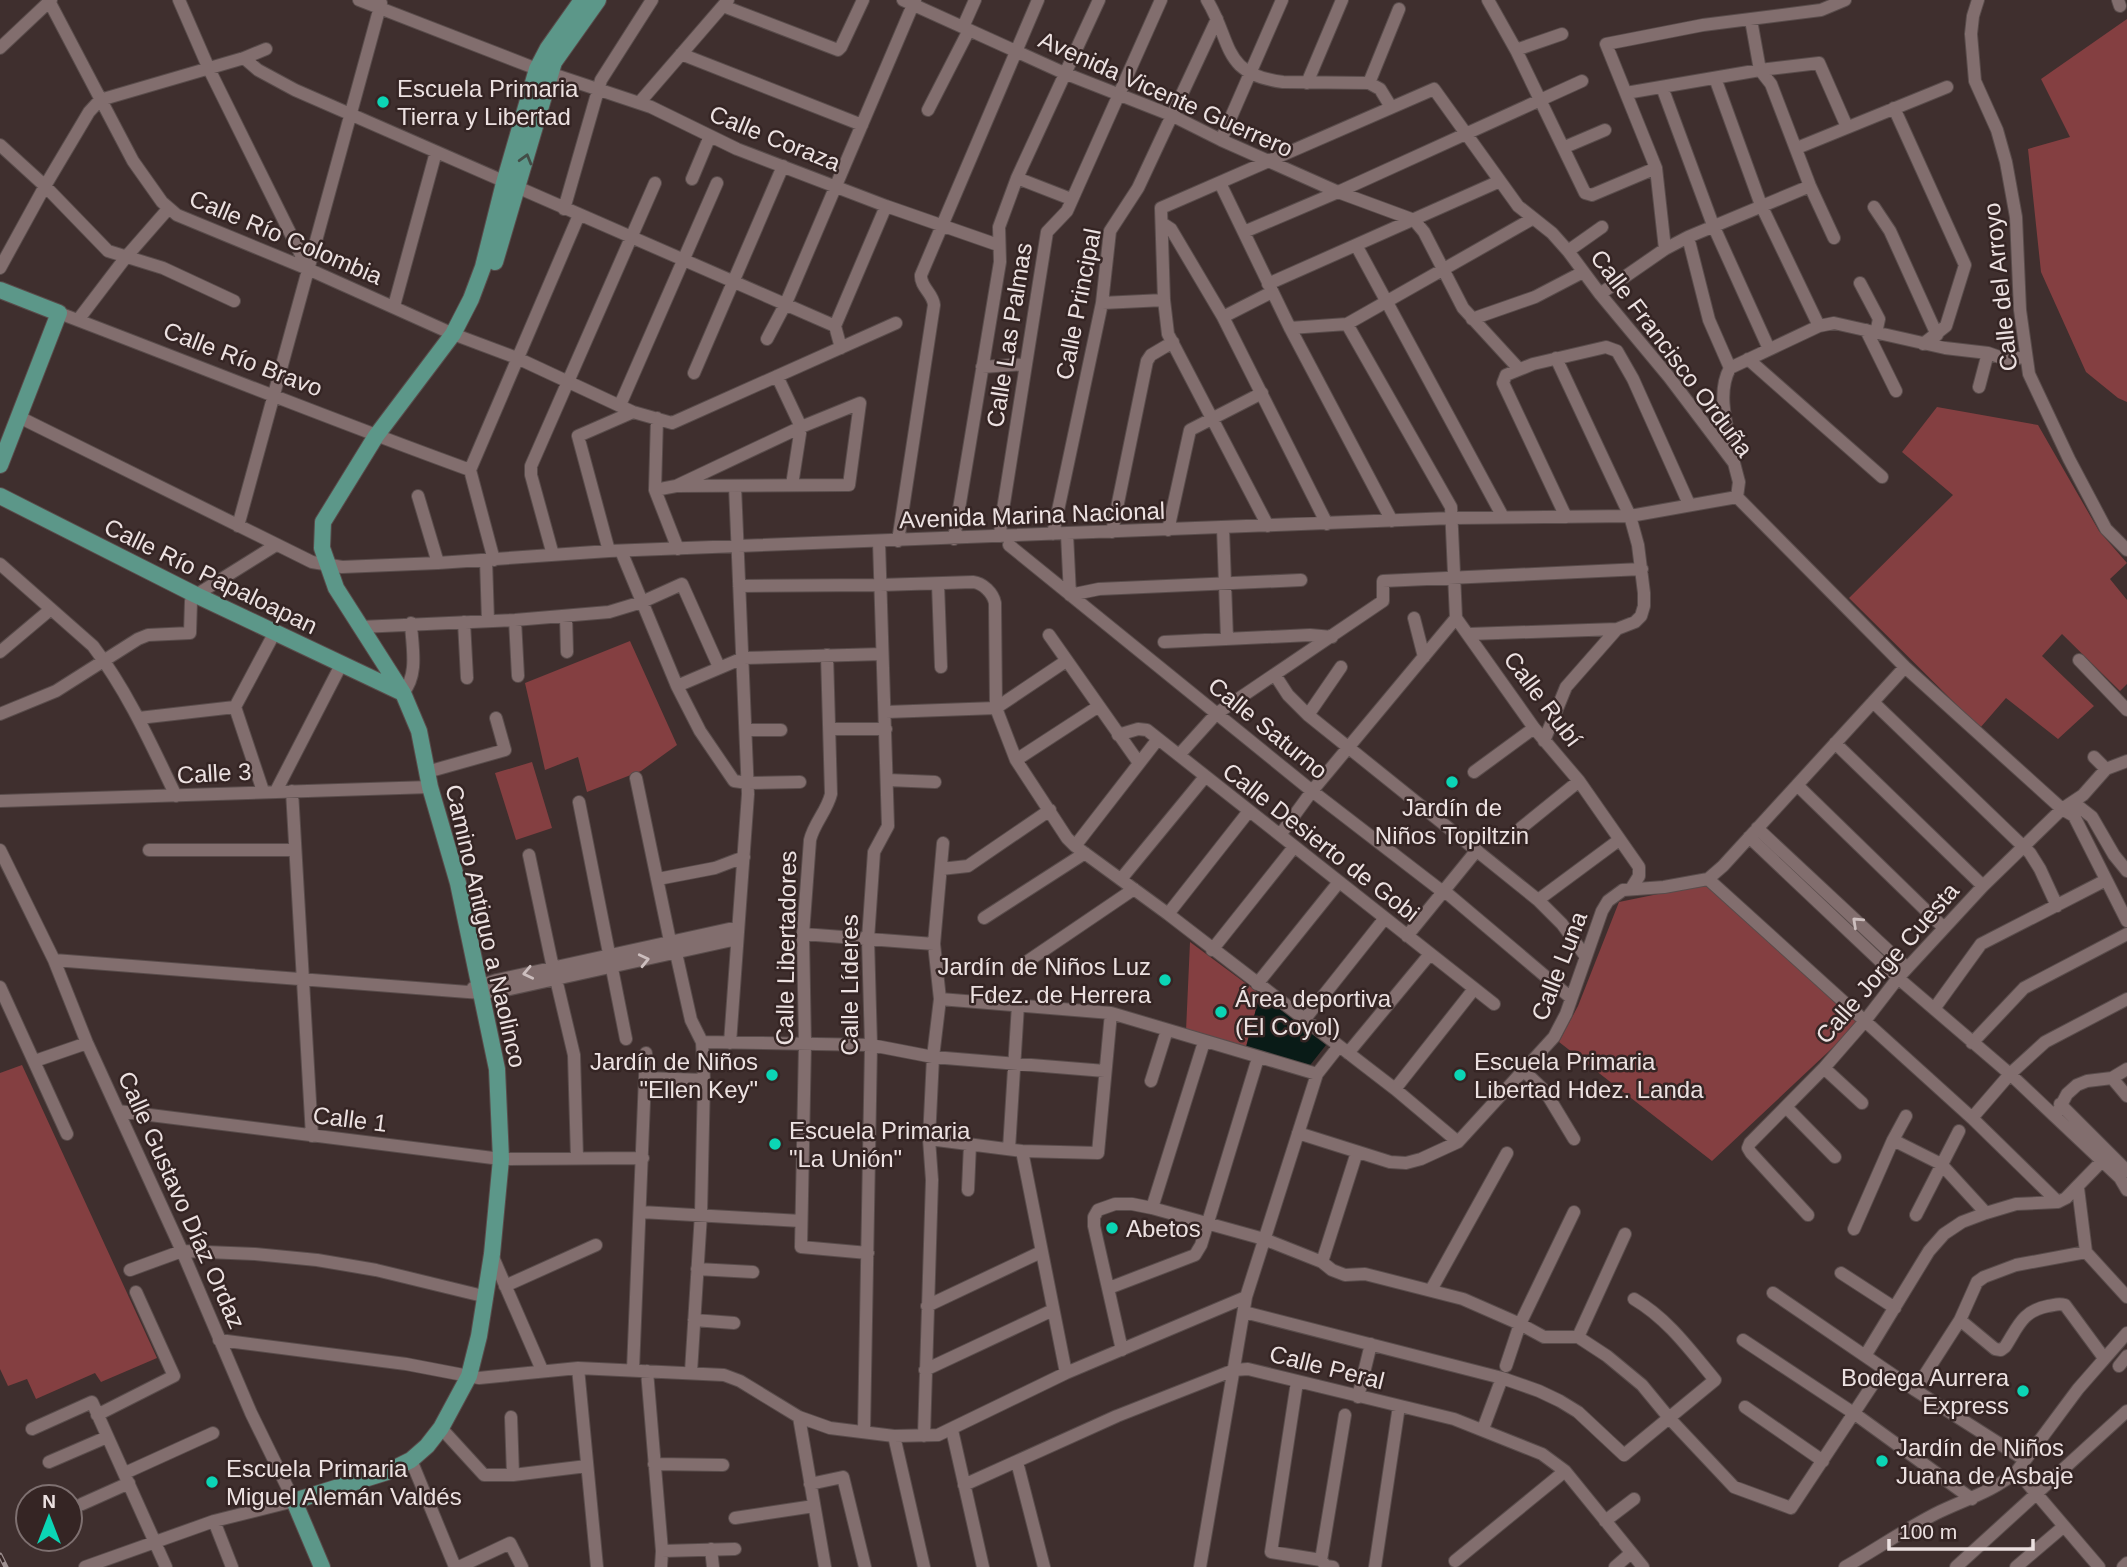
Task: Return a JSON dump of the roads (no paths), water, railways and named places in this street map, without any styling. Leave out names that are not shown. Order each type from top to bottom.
[{"type":"main road","name":"Camino Antiguo a Naolinco","points":[[294,1501],[387,1472],[411,1460],[441,1428],[469,1376],[486,1297],[501,1159],[498,1069],[475,990],[458,883],[429,779],[419,731],[403,693],[336,588],[322,548],[323,522],[380,437],[458,335],[511,186],[548,48],[582,0]]},
{"type":"main road","name":"Camino Antiguo a Naolinco","points":[[543,71],[560,53],[598,0]]},
{"type":"main road","name":"Calle Río Bravo","points":[[0,290],[59,313]]},
{"type":"main road","points":[[0,465],[59,313]]},
{"type":"main road","name":"Calle Río Papaloapan","points":[[0,496],[196,595],[403,693]]},
{"type":"main road","name":"Calle Gustavo Díaz Ordaz","points":[[294,1501],[322,1567]]},
{"type":"street","points":[[178,0],[209,69],[308,269]]},
{"type":"street","name":"Calle Coraza","points":[[359,0],[381,4],[543,71],[670,115],[710,136],[783,166],[998,245]]},
{"type":"street","points":[[564,209],[597,90],[606,71],[652,0]]},
{"type":"street","points":[[639,103],[726,3],[838,50],[863,0]]},
{"type":"street","points":[[928,110],[966,28],[975,0]]},
{"type":"street","points":[[898,541],[934,305],[920,275],[1038,0]]},
{"type":"street","points":[[954,538],[1000,262],[999,227],[1017,178],[1099,0]]},
{"type":"street","name":"Calle Las Palmas","points":[[1004,541],[1026,364],[1047,232],[1063,217],[1072,199],[1161,0]]},
{"type":"street","points":[[1207,0],[1217,19],[1227,50],[1233,59],[1250,73],[1269,80],[1369,83],[1380,89],[1391,107],[1161,208],[1166,326],[1268,526]]},
{"type":"street","points":[[1221,140],[1282,0]]},
{"type":"street","points":[[1307,83],[1342,0]]},
{"type":"street","points":[[1488,0],[1516,50],[1585,193],[1589,195],[1656,168]]},
{"type":"street","points":[[1665,249],[1656,168],[1606,44],[1703,25],[1821,10],[1845,0]]},
{"type":"street","name":"Calle del Arroyo","points":[[1978,0],[1971,34],[1975,81],[1997,130],[2006,162],[2016,217],[2020,310],[2029,374],[2036,393],[2106,529],[2127,551]]},
{"type":"street","points":[[1,45],[50,1]]},
{"type":"street","name":"Calle Río Colombia","points":[[50,1],[133,162],[168,209],[188,220],[517,358],[633,412],[672,423],[896,323]]},
{"type":"street","points":[[767,339],[786,303],[862,125],[910,1]]},
{"type":"street","name":"Avenida Vicente Guerrero","points":[[910,1],[1064,73],[1171,115],[1338,192],[1414,220]]},
{"type":"street","points":[[238,526],[381,4]]},
{"type":"street","points":[[1369,83],[1399,9]]},
{"type":"street","name":"Calle Principal","points":[[1070,595],[1060,534],[1102,303],[1112,225],[1138,188],[1217,19]]},
{"type":"street","points":[[1751,20],[1760,70],[1771,84],[1810,186],[1835,238]]},
{"type":"street","points":[[1516,50],[1562,34]]},
{"type":"street","points":[[0,268],[44,186],[89,112],[100,100],[209,69],[266,49]]},
{"type":"street","points":[[681,54],[862,125]]},
{"type":"street","points":[[244,58],[274,80],[835,326]]},
{"type":"street","points":[[1626,93],[1760,70],[1819,63],[1847,127]]},
{"type":"street","points":[[1715,78],[1761,205],[1819,326]]},
{"type":"street","points":[[1244,232],[1581,81]]},
{"type":"street","points":[[1797,148],[1947,86]]},
{"type":"street","points":[[1662,87],[1713,225],[1769,349]]},
{"type":"street","name":"Calle Francisco Orduña","points":[[1391,107],[1434,89],[1518,206],[1552,233],[1568,251],[1734,463],[1739,482],[1737,497],[1905,667],[2067,806]]},
{"type":"street","points":[[1894,108],[1965,265],[1946,326],[1923,344]]},
{"type":"street","points":[[1564,147],[1605,130]]},
{"type":"street","points":[[692,179],[710,136]]},
{"type":"street","points":[[0,145],[101,245],[116,255],[163,268],[234,301]]},
{"type":"street","points":[[394,306],[436,152]]},
{"type":"street","points":[[694,373],[783,166]]},
{"type":"street","points":[[1017,178],[1072,199]]},
{"type":"street","points":[[1223,317],[1270,288],[1356,245],[1500,181]]},
{"type":"street","points":[[553,555],[531,475],[531,466],[655,183]]},
{"type":"street","points":[[620,405],[717,183]]},
{"type":"street","points":[[1220,183],[1290,328],[1392,521]]},
{"type":"street","points":[[1600,294],[1665,249],[1688,237],[1810,186]]},
{"type":"street","points":[[841,348],[835,326],[886,206]]},
{"type":"street","points":[[1874,207],[1891,232],[1937,335]]},
{"type":"street","points":[[78,320],[126,257],[168,209]]},
{"type":"street","points":[[488,621],[490,560],[470,470],[579,215]]},
{"type":"street","points":[[1290,328],[1347,324],[1532,219]]},
{"type":"street","points":[[1414,220],[1424,232],[1463,308],[1519,369]]},
{"type":"street","points":[[1162,223],[1171,229],[1223,317],[1327,524]]},
{"type":"street","points":[[1568,251],[1602,227]]},
{"type":"street","points":[[1688,237],[1709,320],[1730,368]]},
{"type":"street","points":[[1356,245],[1503,517]]},
{"type":"street","points":[[1472,319],[1535,297],[1583,272]]},
{"type":"street","points":[[1860,283],[1879,319],[1871,332]]},
{"type":"street","points":[[1102,303],[1164,300]]},
{"type":"street","name":"Calle Río Bravo","points":[[59,313],[470,470]]},
{"type":"street","points":[[1734,463],[1723,391],[1725,377],[1730,368],[1819,326],[1834,323],[1923,344],[1988,353],[2005,359],[2026,357]]},
{"type":"street","points":[[1280,835],[1312,791],[1456,618],[1451,507],[1347,324]]},
{"type":"street","points":[[1871,332],[1896,391]]},
{"type":"street","points":[[1112,532],[1142,378],[1151,355],[1173,342]]},
{"type":"street","points":[[1566,517],[1503,378],[1519,369],[1606,347],[1612,347],[1624,361],[1689,504]]},
{"type":"street","points":[[1979,387],[1988,353]]},
{"type":"street","points":[[1469,634],[1617,629],[1635,622],[1641,616],[1644,593],[1642,569],[1630,516],[1556,358]]},
{"type":"street","points":[[1748,359],[1882,477]]},
{"type":"street","points":[[982,367],[1026,364]]},
{"type":"street","points":[[777,376],[801,427],[792,485]]},
{"type":"street","points":[[1168,530],[1191,430],[1262,393]]},
{"type":"street","points":[[655,490],[676,486],[849,485],[860,403],[801,427],[676,486]]},
{"type":"street","points":[[633,412],[578,436],[615,551],[642,602],[677,685],[700,731],[734,781],[800,782]]},
{"type":"street","points":[[19,417],[275,545],[327,566]]},
{"type":"street","points":[[657,418],[655,490],[678,550]]},
{"type":"street","points":[[730,1043],[748,783],[735,486]]},
{"type":"street","points":[[418,496],[438,563]]},
{"type":"street","name":"Avenida Marina Nacional","points":[[327,566],[438,563],[615,551],[954,538],[1004,541],[1060,534],[1452,518],[1630,516],[1737,497]]},
{"type":"street","points":[[1223,528],[1227,639]]},
{"type":"street","name":"Calle Saturno","points":[[1004,541],[1312,791],[1445,893],[1572,998]]},
{"type":"street","name":"Calle Líderes","points":[[864,1432],[871,1045],[868,939],[874,852],[888,826],[879,542]]},
{"type":"street","points":[[0,714],[56,691],[148,635],[190,633],[191,601],[196,595],[275,545]]},
{"type":"street","points":[[0,564],[93,646],[139,718],[176,796]]},
{"type":"street","points":[[1179,755],[1216,714],[1383,601],[1383,580],[1642,569]]},
{"type":"street","points":[[1070,595],[1098,589],[1301,580]]},
{"type":"street","points":[[739,586],[977,583],[994,598],[996,708],[1016,760],[1067,838],[1395,1089],[1458,1142]]},
{"type":"street","points":[[360,627],[515,620],[609,612],[642,602],[682,584],[719,667]]},
{"type":"street","points":[[938,584],[941,667]]},
{"type":"street","points":[[0,652],[51,609]]},
{"type":"street","points":[[566,616],[568,652]]},
{"type":"street","points":[[1414,618],[1424,657]]},
{"type":"street","name":"Calle Rubí","points":[[1456,618],[1534,728],[1579,781],[1640,872],[1631,889]]},
{"type":"street","points":[[515,620],[518,676]]},
{"type":"street","points":[[464,622],[467,678]]},
{"type":"street","points":[[403,693],[413,674],[411,623]]},
{"type":"street","points":[[1544,741],[1566,687],[1617,629]]},
{"type":"street","points":[[235,707],[275,632]]},
{"type":"street","points":[[1049,635],[1139,763]]},
{"type":"street","points":[[1164,642],[1310,635],[1332,637]]},
{"type":"street","points":[[677,685],[743,657],[882,654]]},
{"type":"street","name":"Calle Libertadores","points":[[827,655],[831,794],[829,804],[810,840],[803,934],[805,1044],[801,1247],[868,1253]]},
{"type":"street","points":[[2079,660],[2127,710]]},
{"type":"street","points":[[886,712],[996,708],[1066,661]]},
{"type":"street","points":[[269,791],[341,665]]},
{"type":"street","points":[[1308,715],[1341,667]]},
{"type":"street","points":[[1631,889],[1664,887],[1707,878],[1905,667]]},
{"type":"street","points":[[1275,675],[1288,695],[1308,715],[1538,900],[1562,925],[1586,957]]},
{"type":"street","points":[[1873,702],[2023,846],[2040,869],[2057,906]]},
{"type":"street","points":[[1016,760],[1098,706]]},
{"type":"street","points":[[139,718],[235,707]]},
{"type":"street","points":[[235,707],[269,791]]},
{"type":"street","name":"Calle 3","points":[[0,801],[292,791],[429,779],[505,750],[496,718]]},
{"type":"street","points":[[1474,772],[1534,728]]},
{"type":"street","points":[[830,729],[886,729]]},
{"type":"street","name":"Calle Desierto de Gobi","points":[[1118,736],[1138,729],[1147,730],[1204,778],[1494,1004]]},
{"type":"street","points":[[746,730],[781,730]]},
{"type":"street","points":[[984,918],[1080,850],[1158,739]]},
{"type":"street","points":[[1835,743],[1983,886]]},
{"type":"street","points":[[2094,757],[2106,769],[2127,761]]},
{"type":"street","name":"Calle Jorge Cuesta","points":[[1808,1215],[1748,1147],[1750,1143],[1824,1068],[1943,927],[2023,846],[2083,795],[2106,769]]},
{"type":"street","points":[[636,778],[691,1020],[702,1042],[704,1080],[701,1214],[691,1372]]},
{"type":"street","points":[[1121,879],[1204,778]]},
{"type":"street","points":[[888,780],[935,782]]},
{"type":"street","points":[[1521,828],[1579,781]]},
{"type":"street","points":[[1797,785],[1943,927]]},
{"type":"street","points":[[292,791],[312,1136]]},
{"type":"street","points":[[579,803],[626,1039]]},
{"type":"street","points":[[2067,806],[2092,817],[2125,865]]},
{"type":"street","points":[[2067,806],[2127,921]]},
{"type":"street","points":[[941,869],[968,866],[1050,810]]},
{"type":"street","points":[[1168,915],[1249,811]]},
{"type":"street","points":[[1753,832],[1903,973],[1934,1009],[2010,1074],[2120,1178],[2127,1190]]},
{"type":"street","points":[[1538,900],[1619,840]]},
{"type":"street","points":[[925,1436],[932,1180],[929,1139],[933,1057],[940,999],[934,944],[943,843]]},
{"type":"street","points":[[1212,950],[1294,847]]},
{"type":"street","name":"Calle Gustavo Díaz Ordaz","points":[[0,850],[4,868],[54,960],[87,1043],[182,1251],[251,1413],[294,1501]]},
{"type":"street","points":[[149,850],[295,850]]},
{"type":"street","points":[[1407,936],[1445,893],[1477,850]]},
{"type":"street","points":[[529,855],[574,1055],[577,1158]]},
{"type":"street","points":[[658,879],[715,868],[744,857]]},
{"type":"street","points":[[1707,878],[1972,1118],[2058,1202]]},
{"type":"street","points":[[1934,1009],[1982,944],[2106,880]]},
{"type":"street","points":[[1257,984],[1339,882]]},
{"type":"street","points":[[1022,965],[1134,889]]},
{"type":"street","name":"Calle Luna","points":[[1357,1152],[1390,1162],[1406,1163],[1458,1142],[1554,1037],[1572,998],[1608,901],[1616,894],[1631,889]]},
{"type":"street","points":[[1304,1020],[1385,918]]},
{"type":"street","points":[[54,960],[501,991],[555,974],[738,933]]},
{"type":"street","points":[[803,934],[934,944]]},
{"type":"street","points":[[1972,1043],[2024,988],[2127,934]]},
{"type":"street","points":[[1200,1567],[1246,1297],[1317,1074],[1343,1050],[1430,954]]},
{"type":"street","points":[[0,989],[67,1134]]},
{"type":"street","points":[[1395,1089],[1474,989]]},
{"type":"street","points":[[940,999],[1111,1013],[1317,1074]]},
{"type":"street","points":[[1972,1118],[2010,1074],[2045,1042],[2127,999]]},
{"type":"street","points":[[1018,1005],[1013,1065],[1016,1150],[1066,1373]]},
{"type":"street","points":[[929,1139],[1016,1150],[1098,1153],[1111,1013]]},
{"type":"street","points":[[1151,1081],[1167,1030]]},
{"type":"street","points":[[702,1042],[871,1045],[933,1057],[1105,1071]]},
{"type":"street","points":[[1152,1208],[1204,1042]]},
{"type":"street","points":[[35,1061],[87,1043]]},
{"type":"street","points":[[633,1370],[646,1053]]},
{"type":"street","points":[[1109,1288],[1195,1255],[1201,1245],[1258,1058]]},
{"type":"street","points":[[1824,1068],[1862,1103]]},
{"type":"street","points":[[2057,1119],[2060,1104],[2077,1085],[2112,1078],[2127,1069]]},
{"type":"street","points":[[1524,1071],[1545,1091],[1574,1139]]},
{"type":"street","points":[[646,1078],[704,1080]]},
{"type":"street","points":[[2112,1078],[2127,1096]]},
{"type":"street","points":[[2060,1104],[2127,1171]]},
{"type":"street","points":[[1786,1107],[1836,1157]]},
{"type":"street","name":"Calle 1","points":[[118,1111],[501,1159],[643,1158]]},
{"type":"street","points":[[1854,1228],[1906,1116]]},
{"type":"street","points":[[1916,1214],[1959,1131]]},
{"type":"street","points":[[1298,1133],[1357,1152],[1322,1262]]},
{"type":"street","points":[[1893,1140],[1941,1164],[1986,1213]]},
{"type":"street","points":[[968,1190],[970,1144]]},
{"type":"street","points":[[1431,1290],[1507,1153]]},
{"type":"street","points":[[1865,1356],[1929,1251],[1944,1234],[1962,1222],[2016,1204],[2058,1202],[2078,1188],[2102,1161]]},
{"type":"street","points":[[2078,1188],[2086,1252],[2127,1297]]},
{"type":"street","points":[[1122,1350],[1094,1217],[1098,1210],[1105,1206],[1132,1204],[1264,1239],[1322,1262],[1345,1275],[1365,1274],[1463,1300],[1544,1337],[1578,1337],[1626,1370],[1642,1385],[1734,1487],[1791,1507],[1883,1369]]},
{"type":"street","points":[[641,1212],[802,1221]]},
{"type":"street","points":[[1483,1429],[1520,1324],[1574,1212]]},
{"type":"street","points":[[1578,1337],[1625,1234]]},
{"type":"street","points":[[505,1286],[596,1245]]},
{"type":"street","points":[[130,1270],[182,1251],[317,1260],[376,1270],[486,1297]]},
{"type":"street","points":[[927,1306],[1041,1252]]},
{"type":"street","points":[[1915,1390],[1960,1320],[1977,1282],[1984,1276],[2016,1265],[2086,1252]]},
{"type":"street","points":[[492,1254],[542,1370]]},
{"type":"street","points":[[697,1269],[753,1272]]},
{"type":"street","points":[[1841,1273],[1895,1308]]},
{"type":"street","points":[[97,1415],[174,1377],[136,1292]]},
{"type":"street","points":[[1773,1293],[1883,1369],[2025,1460]]},
{"type":"street","points":[[219,1340],[406,1364],[469,1376],[487,1377],[578,1368],[724,1375],[740,1381],[799,1417],[830,1429],[894,1436],[925,1436],[952,1430],[1066,1373],[1246,1297]]},
{"type":"street","points":[[1244,1312],[1371,1345],[1504,1372],[1578,1412],[1624,1455],[1715,1380],[1674,1330],[1656,1312],[1634,1299]]},
{"type":"street","points":[[1960,1320],[1994,1349],[2001,1350],[2027,1313],[2034,1309],[2064,1305],[2104,1358]]},
{"type":"street","points":[[925,1370],[1053,1310]]},
{"type":"street","points":[[694,1320],[734,1323]]},
{"type":"street","points":[[1846,1567],[1936,1514],[2005,1481],[2017,1471],[2078,1388],[2127,1333]]},
{"type":"street","points":[[1742,1340],[1855,1413],[1972,1499]]},
{"type":"street","points":[[1358,1397],[1371,1345]]},
{"type":"street","points":[[578,1368],[597,1566]]},
{"type":"street","name":"Calle Peral","points":[[964,1485],[1117,1416],[1234,1370],[1248,1369],[1454,1419],[1542,1454],[1564,1471],[1643,1567]]},
{"type":"street","points":[[647,1371],[662,1551],[661,1567]]},
{"type":"street","points":[[1297,1382],[1271,1552],[1321,1560],[1326,1566],[1333,1567]]},
{"type":"street","points":[[32,1429],[92,1402],[166,1567]]},
{"type":"street","points":[[1375,1567],[1399,1406]]},
{"type":"street","points":[[1745,1407],[1823,1461]]},
{"type":"street","points":[[1956,1567],[2127,1411]]},
{"type":"street","points":[[1321,1560],[1345,1415]]},
{"type":"street","points":[[511,1417],[513,1475]]},
{"type":"street","points":[[799,1417],[825,1567]]},
{"type":"street","points":[[441,1428],[480,1473],[489,1476],[587,1466]]},
{"type":"street","points":[[952,1430],[983,1567]]},
{"type":"street","points":[[84,1503],[213,1433]]},
{"type":"street","points":[[894,1436],[924,1567]]},
{"type":"street","points":[[49,1462],[107,1437]]},
{"type":"street","points":[[411,1460],[457,1567],[510,1543],[522,1567]]},
{"type":"street","points":[[1017,1462],[1044,1567]]},
{"type":"street","points":[[654,1464],[723,1465]]},
{"type":"street","points":[[1455,1561],[1564,1471]]},
{"type":"street","points":[[2017,1471],[2099,1567]]},
{"type":"street","points":[[810,1484],[843,1477],[865,1567]]},
{"type":"street","points":[[1605,1521],[1634,1499]]},
{"type":"street","name":"Camino Antiguo a Naolinco","points":[[85,1567],[101,1564],[154,1541],[214,1521],[294,1501]]},
{"type":"street","points":[[735,1518],[814,1506]]},
{"type":"street","points":[[214,1521],[232,1567]]},
{"type":"street","points":[[2016,1567],[2063,1527]]},
{"type":"street","points":[[711,1549],[713,1567]]},
{"type":"street","points":[[662,1551],[735,1549]]},
{"type":"street","points":[[662,1551],[667,1567]]},
{"type":"street","points":[[1615,1567],[1631,1553]]},
{"type":"street","points":[[2123,1567],[2127,1563]]},
{"type":"water","points":[[1260,994],[1326,1045],[1307,1069],[1245,1051]]},
{"type":"railway","points":[[0,1555],[6,1567]]},
{"type":"place","name":"Escuela Primaria Tierra y Libertad","points":[[383,102]]},
{"type":"place","name":"Jardín de Niños Topiltzin","points":[[1452,782]]},
{"type":"place","name":"Jardín de Niños Luz Fdez. de Herrera","points":[[1165,980]]},
{"type":"place","name":"Área deportiva (El Coyol)","points":[[1221,1012]]},
{"type":"place","name":"Jardín de Niños \"Ellen Key\"","points":[[772,1075]]},
{"type":"place","name":"Escuela Primaria Libertad Hdez. Landa","points":[[1460,1075]]},
{"type":"place","name":"Escuela Primaria \"La Unión\"","points":[[775,1144]]},
{"type":"place","name":"Abetos","points":[[1112,1228]]},
{"type":"place","name":"Bodega Aurrera Express","points":[[2023,1391]]},
{"type":"place","name":"Jardín de Niños Juana de Asbaje","points":[[1882,1461]]},
{"type":"place","name":"Escuela Primaria Miguel Alemán Valdés","points":[[212,1482]]}]
